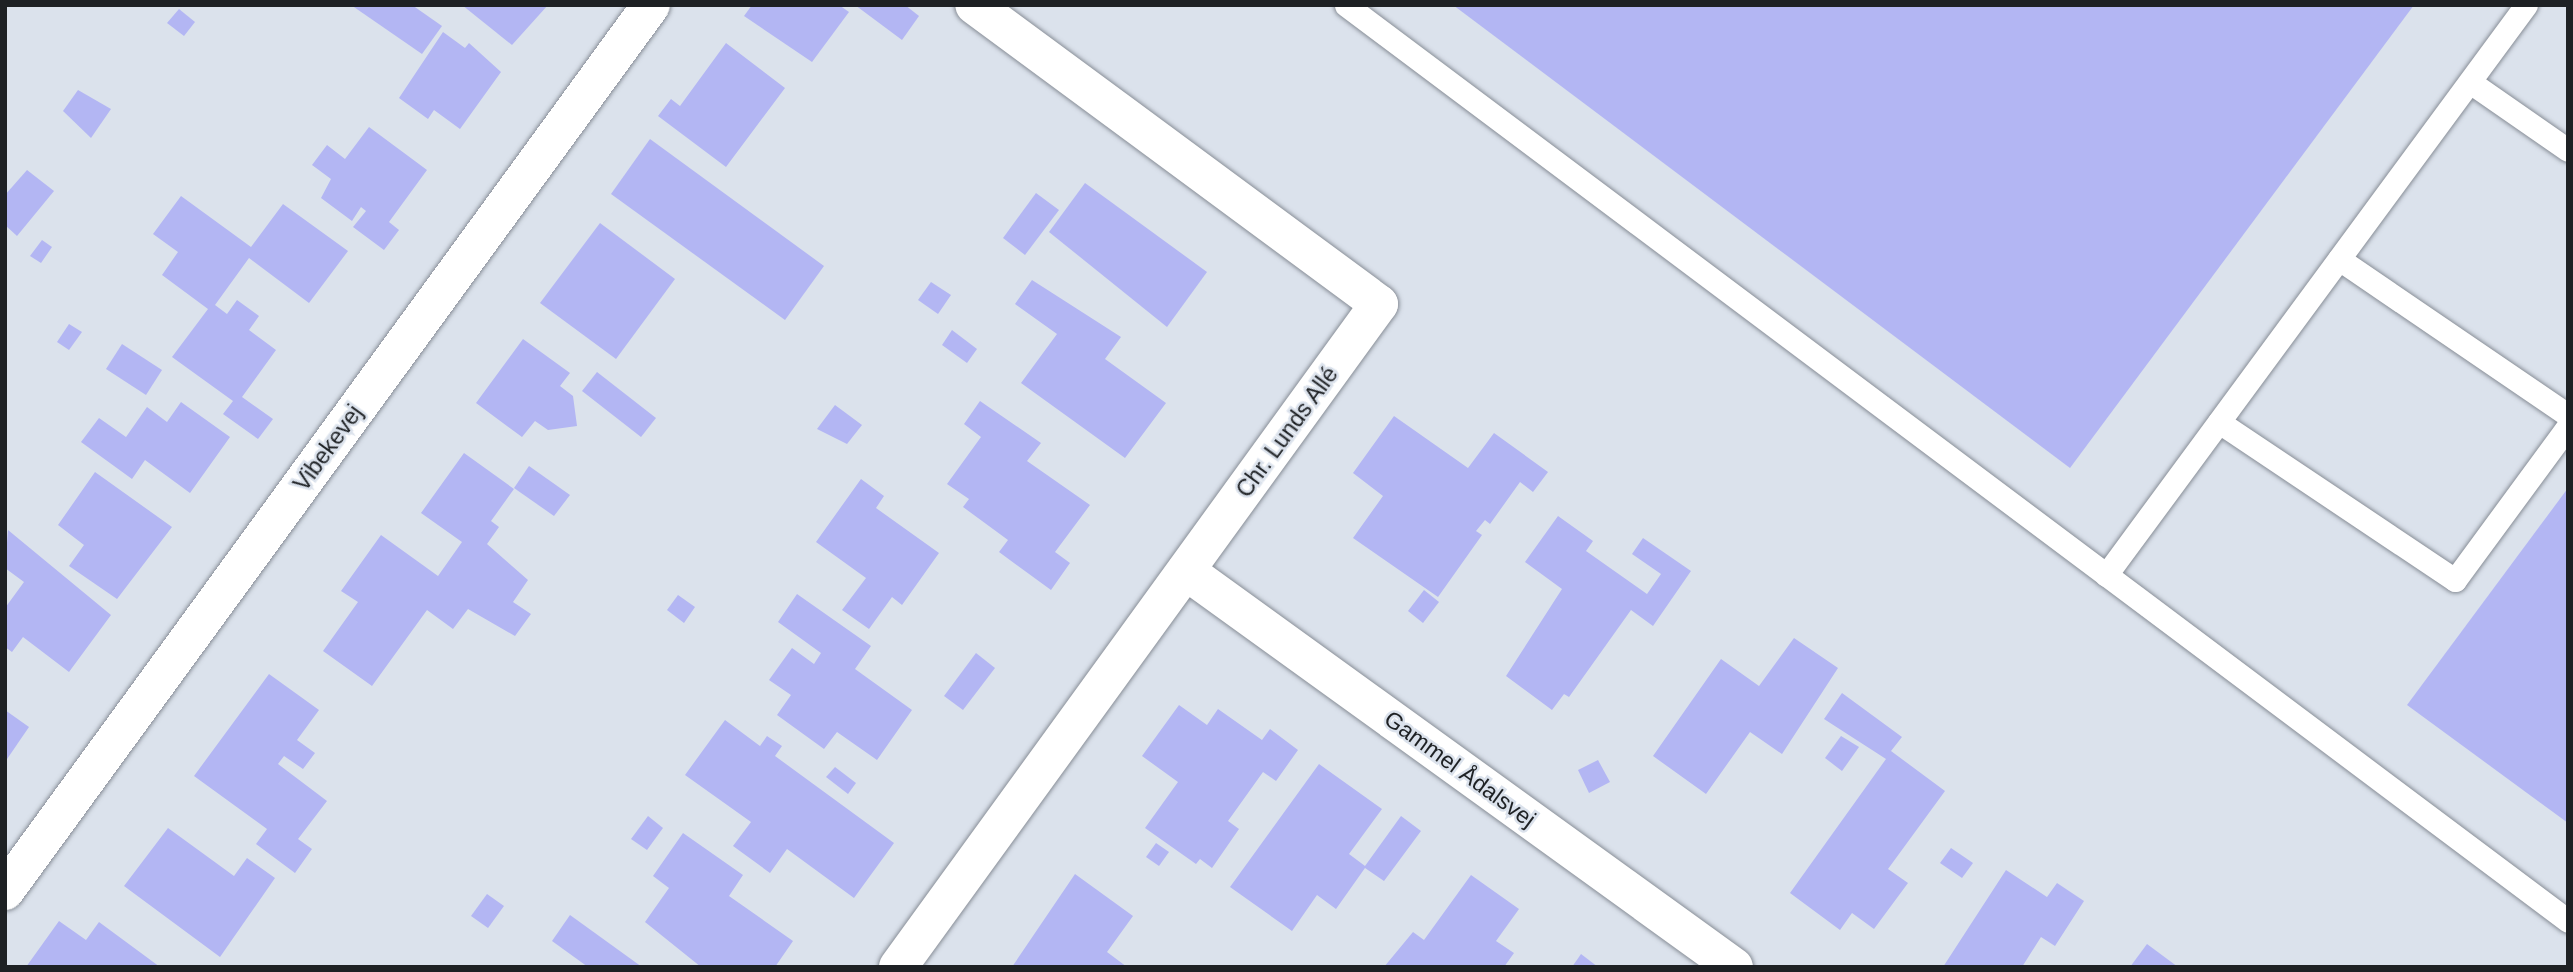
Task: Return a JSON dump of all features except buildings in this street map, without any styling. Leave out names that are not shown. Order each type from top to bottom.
[{"type":"street","name":"Vibekevej","points":[[5,891],[651,5]]},
{"type":"street","name":"Chr. Lunds Allé","points":[[898,967],[1379,304],[974,5]]},
{"type":"street","name":"Gammel Ådalsvej","points":[[1186,571],[1734,967]]},
{"type":"lane","points":[[1346,5],[2568,921]]},
{"type":"lane","points":[[2106,575],[2526,5]]},
{"type":"lane","points":[[2470,82],[2568,150]]},
{"type":"lane","points":[[2339,259],[2568,415]]},
{"type":"lane","points":[[2219,422],[2455,580],[2568,426]]}]
